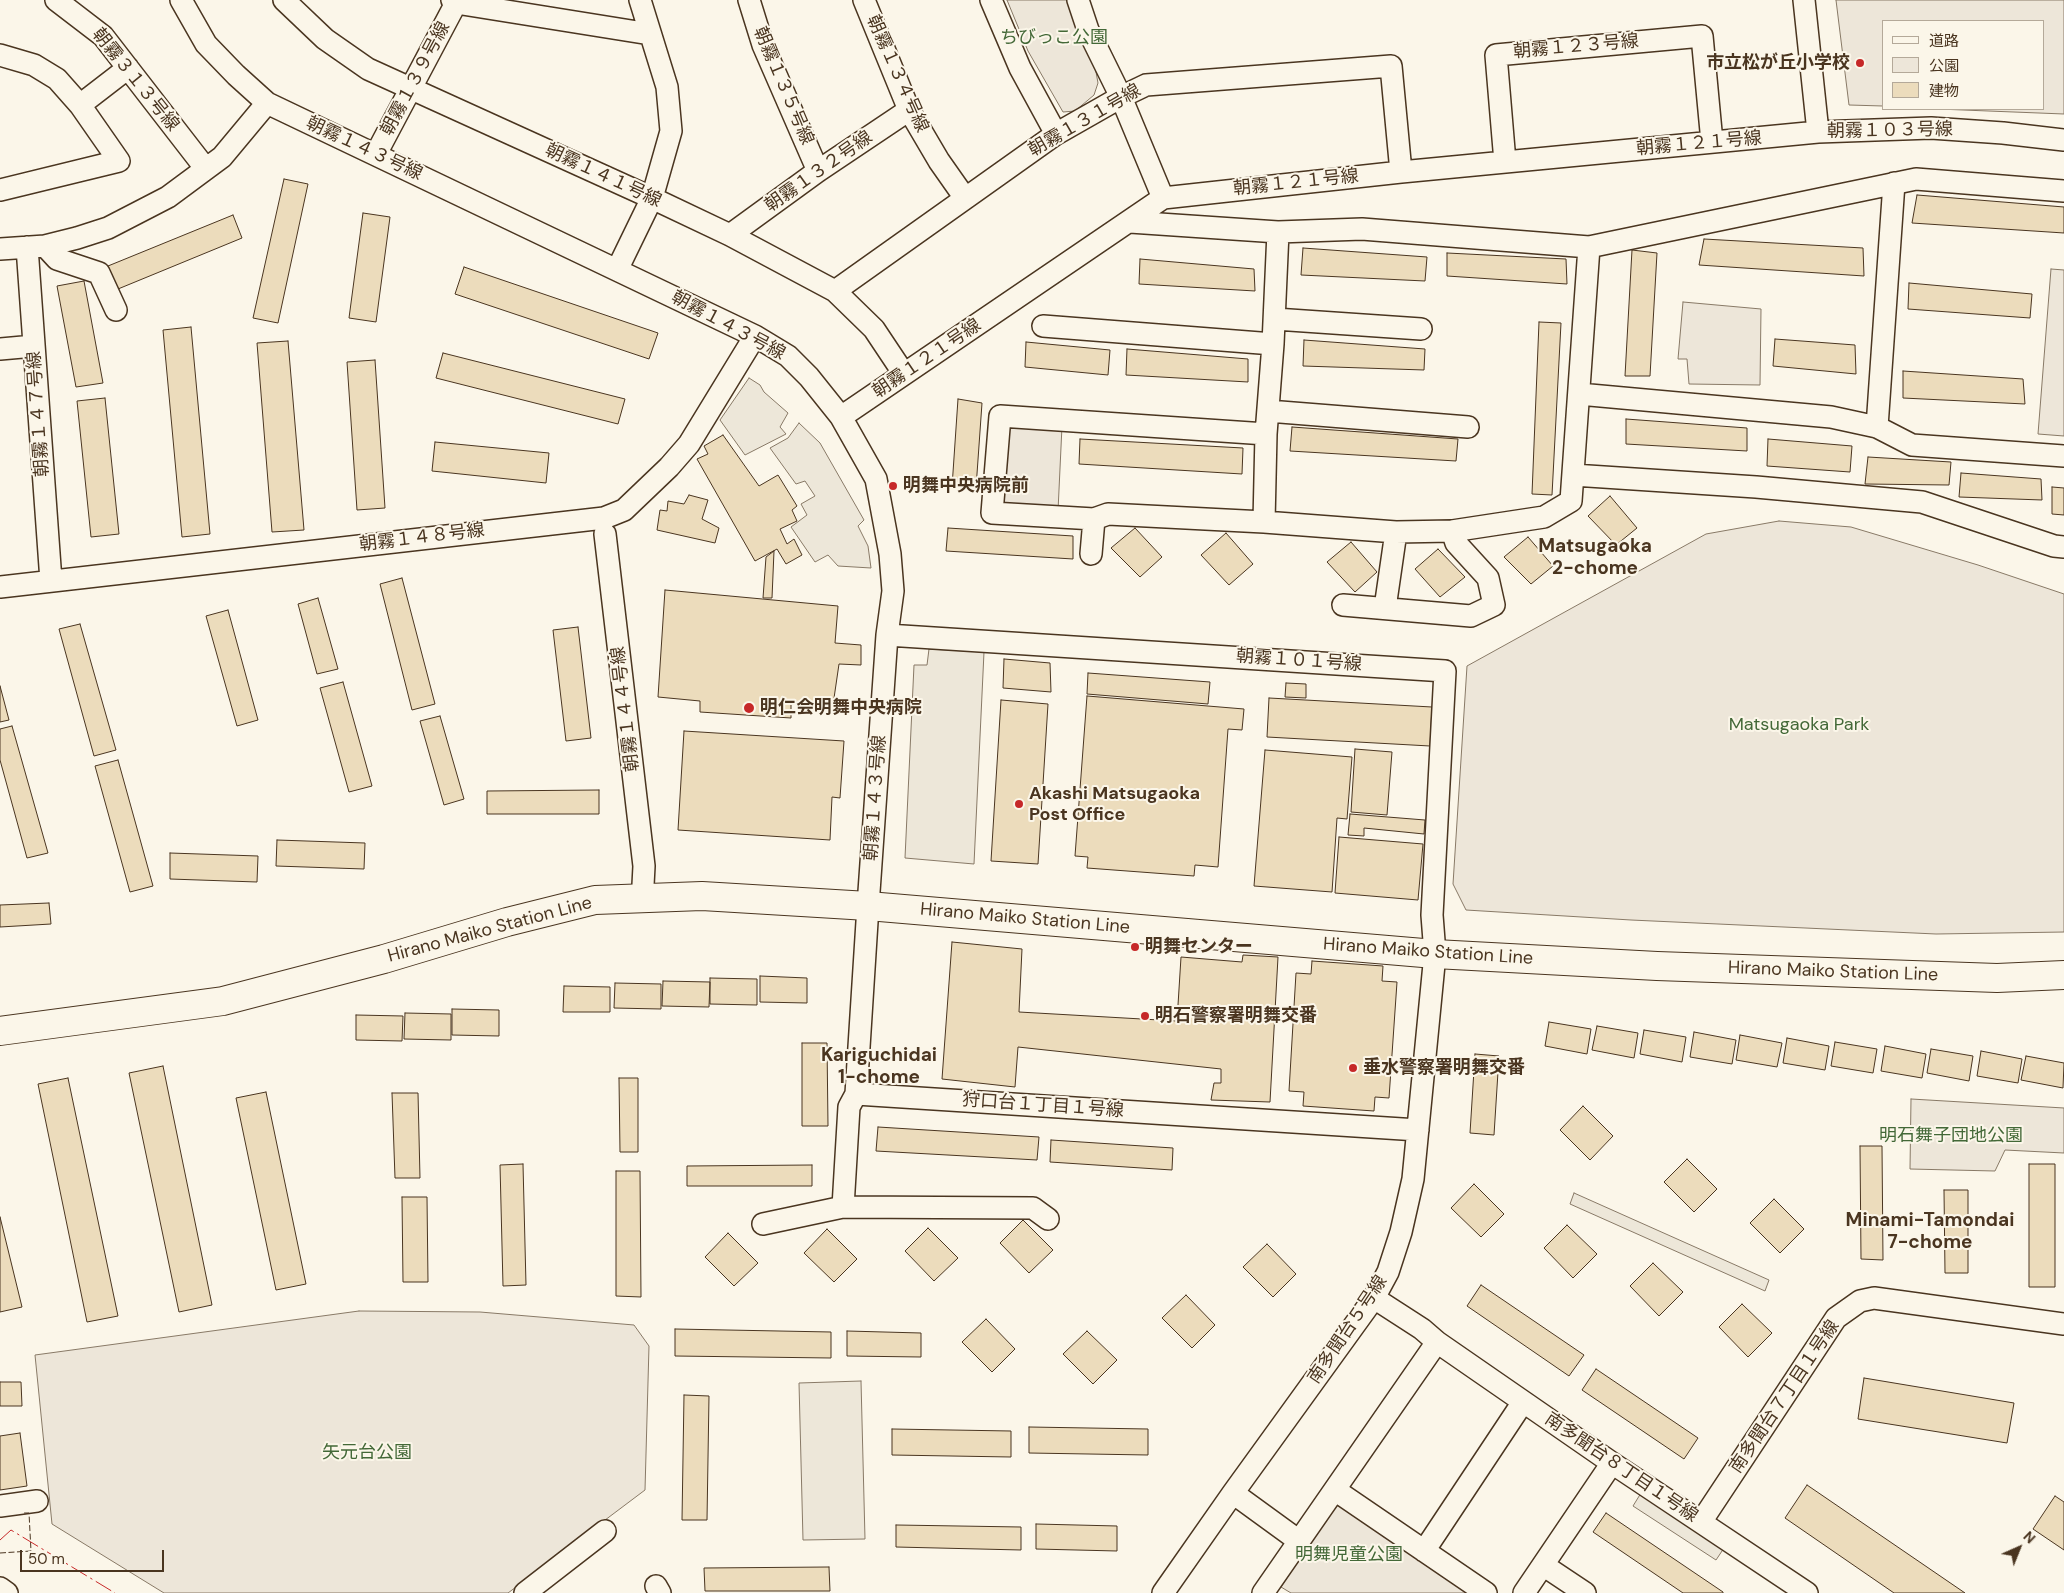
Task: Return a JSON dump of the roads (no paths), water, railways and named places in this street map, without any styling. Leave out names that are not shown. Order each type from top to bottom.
[{"type":"main road","name":"Hirano Maiko Station Line","points":[[0,1015],[82,1008],[251,977],[573,893],[643,885],[813,886],[869,898]]},
{"type":"main road","name":"Hirano Maiko Station Line","points":[[0,1031],[223,1001],[384,958],[507,922],[595,900],[702,896],[869,898],[1434,945],[1657,966],[1977,977],[2064,975]]},
{"type":"main road","name":"Hirano Maiko Station Line","points":[[1434,945],[1664,955],[1954,964],[2064,961]]},
{"type":"street","name":"朝霧３１３号線","points":[[56,0],[103,36],[206,169]]},
{"type":"street","name":"朝霧１４３号線","points":[[181,0],[206,44],[267,103],[755,336],[788,356],[809,377],[841,418],[876,479],[890,554],[893,591],[887,635],[869,898]]},
{"type":"street","name":"朝霧１４１号線","points":[[284,0],[325,39],[368,68],[730,235],[835,291],[874,329],[904,374]]},
{"type":"street","points":[[617,270],[652,198],[671,131],[667,87],[640,0]]},
{"type":"street","name":"朝霧１３５号線","points":[[749,0],[763,45],[818,171]]},
{"type":"street","name":"朝霧１３４号線","points":[[864,0],[909,110],[939,161],[965,198]]},
{"type":"street","points":[[991,0],[1020,68],[1056,134]]},
{"type":"street","points":[[1078,0],[1088,30],[1121,97],[1163,198]]},
{"type":"street","name":"朝霧１０３号線","points":[[1804,0],[1818,132],[1931,128],[2003,132],[2064,140]]},
{"type":"street","points":[[454,2],[650,34]]},
{"type":"street","name":"朝霧１３９号線","points":[[376,154],[412,88],[454,2]]},
{"type":"street","name":"朝霧１２３号線","points":[[1505,162],[1496,55],[1702,36],[1712,142]]},
{"type":"street","points":[[0,54],[34,65],[56,79],[80,105],[118,161],[0,190]]},
{"type":"street","name":"朝霧１３１号線","points":[[835,291],[1056,134],[1121,97],[1146,86],[1286,65],[1391,66],[1402,172]]},
{"type":"street","points":[[80,105],[128,68]]},
{"type":"street","points":[[0,249],[36,247],[108,228],[168,197],[222,157],[267,103]]},
{"type":"street","name":"朝霧１３２号線","points":[[730,235],[818,171],[909,110]]},
{"type":"street","name":"朝霧１２１号線","points":[[841,418],[1163,198],[1402,172],[1818,132]]},
{"type":"street","points":[[1130,222],[1278,232],[1362,229],[1589,246],[1916,179],[2064,192]]},
{"type":"street","points":[[1877,427],[1894,183]]},
{"type":"street","points":[[1264,522],[1266,434],[1274,344],[1278,232]]},
{"type":"street","points":[[1266,434],[1000,416],[992,513],[1094,519],[1108,514],[1264,522],[1396,532],[1452,531],[1544,517],[1571,501],[1589,246]]},
{"type":"street","points":[[36,247],[57,259],[99,273],[116,310]]},
{"type":"street","name":"朝霧１４７号線","points":[[36,247],[34,346],[51,581]]},
{"type":"street","points":[[1275,319],[1422,329]]},
{"type":"street","points":[[1043,326],[1274,344]]},
{"type":"street","name":"朝霧１４８号線","points":[[0,587],[604,518],[624,510],[669,467],[689,444],[755,336]]},
{"type":"street","points":[[0,349],[34,346]]},
{"type":"street","points":[[1579,394],[1831,418],[1877,427],[1912,445],[2064,456]]},
{"type":"street","points":[[1268,412],[1468,427]]},
{"type":"street","points":[[1573,475],[1922,502],[2054,546],[2064,547]]},
{"type":"street","points":[[1091,554],[1094,519]]},
{"type":"street","points":[[1343,605],[1471,616],[1494,605],[1488,578],[1456,543],[1452,531]]},
{"type":"street","points":[[1385,608],[1396,532]]},
{"type":"street","name":"朝霧１４４号線","points":[[605,534],[644,866],[643,885]]},
{"type":"street","name":"朝霧１０１号線","points":[[887,635],[1445,671],[1432,914],[1434,945]]},
{"type":"street","points":[[843,1207],[849,1107],[856,1094],[869,898]]},
{"type":"street","name":"南多聞台５号線","points":[[1163,1593],[1374,1298],[1388,1272],[1401,1232],[1413,1180],[1434,945]]},
{"type":"street","name":"狩口台１丁目１号線","points":[[856,1094],[1418,1130]]},
{"type":"street","points":[[763,1224],[843,1207],[1033,1208],[1048,1219]]},
{"type":"street","name":"南多聞台８丁目１号線","points":[[1374,1298],[1422,1329],[1437,1342],[1612,1463],[1807,1593]]},
{"type":"street","name":"南多聞台７丁目１号線","points":[[1701,1522],[1836,1318],[1860,1301],[1874,1298],[2064,1324]]},
{"type":"street","points":[[1270,1591],[1299,1541],[1437,1342]]},
{"type":"street","points":[[1424,1551],[1523,1402]]},
{"type":"street","points":[[1524,1593],[1612,1463]]},
{"type":"street","points":[[1335,1490],[1486,1593]]},
{"type":"street","points":[[1233,1493],[1299,1541]]},
{"type":"street","points":[[0,1506],[37,1501]]},
{"type":"street","points":[[525,1593],[605,1531]]},
{"type":"street","points":[[1543,1565],[1585,1593]]},
{"type":"street","points":[[0,1588],[7,1593]]},
{"type":"place","name":"市立松が丘小学校","points":[[1860,63]]},
{"type":"place","name":"明舞中央病院前","points":[[893,486]]},
{"type":"place","name":"明仁会明舞中央病院","points":[[749,708]]},
{"type":"place","name":"Akashi Matsugaoka Post Office","points":[[1019,804]]},
{"type":"place","name":"明舞センター","points":[[1135,947]]},
{"type":"place","name":"明石警察署明舞交番","points":[[1145,1016]]},
{"type":"place","name":"垂水警察署明舞交番","points":[[1353,1068]]},
{"type":"district","name":"Matsugaoka 2-chome","points":[[1595,558]]},
{"type":"district","name":"Kariguchidai 1-chome","points":[[879,1067]]},
{"type":"district","name":"Minami-Tamondai 7-chome","points":[[1930,1232]]},
{"type":"park label","name":"ちびっこ公園","points":[[1054,38]]},
{"type":"park label","name":"Matsugaoka Park","points":[[1799,725]]},
{"type":"park label","name":"明石舞子団地公園","points":[[1951,1136]]},
{"type":"park label","name":"矢元台公園","points":[[367,1453]]},
{"type":"park label","name":"明舞児童公園","points":[[1349,1555]]}]
